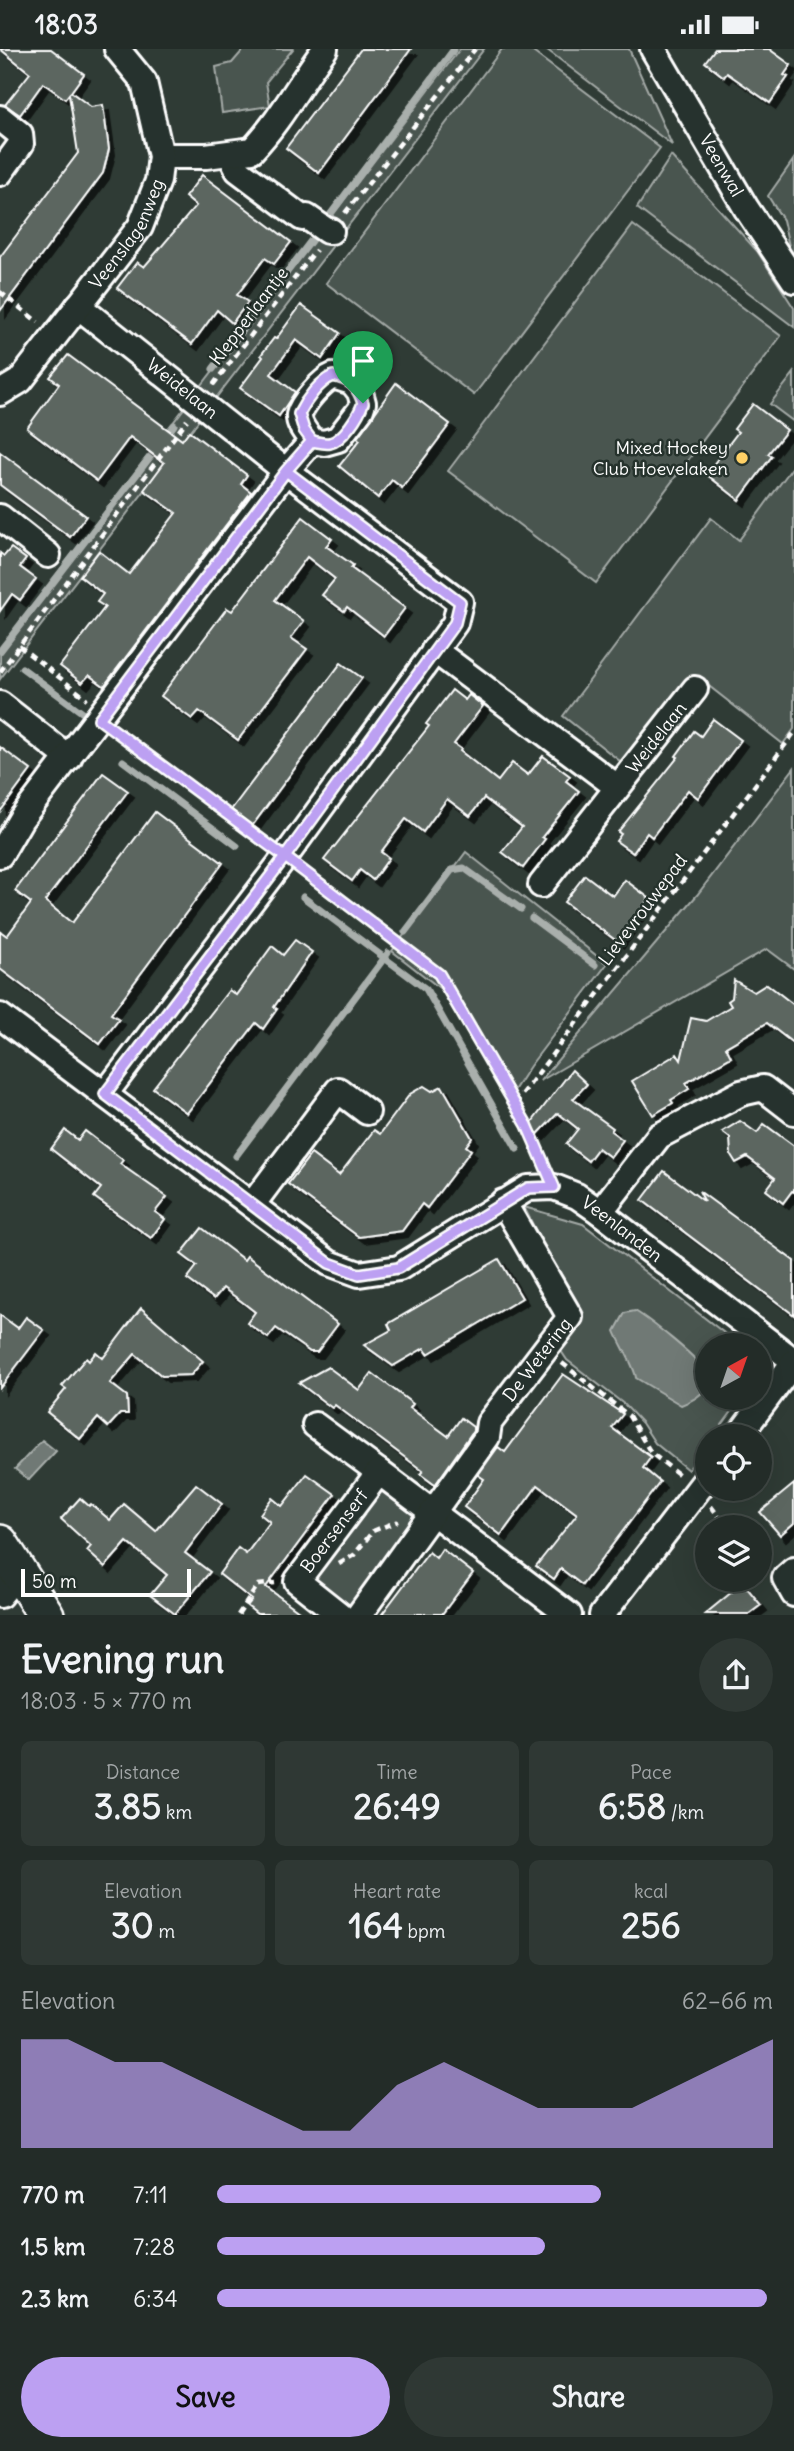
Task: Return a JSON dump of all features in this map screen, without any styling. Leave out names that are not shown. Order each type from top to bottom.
[{"type":"street","name":"Veenslagenweg","points":[[0,393],[20,381],[140,227],[158,181],[161,156],[144,82],[117,49]]},
{"type":"street","points":[[161,156],[230,154],[252,150],[264,138],[326,49]]},
{"type":"street","name":"Veenwal","points":[[653,49],[746,208],[794,280]]},
{"type":"street","points":[[0,118],[20,134],[21,144],[0,173]]},
{"type":"street","points":[[230,154],[238,170],[302,218],[307,217],[331,231]]},
{"type":"street","name":"Weidelaan","points":[[78,306],[286,471],[460,602],[455,623],[285,857],[105,1094]]},
{"type":"street","points":[[0,855],[21,819],[286,471],[312,441]]},
{"type":"street","points":[[0,517],[48,555]]},
{"type":"street","name":"Weidelaan","points":[[434,650],[617,787]]},
{"type":"street","name":"Weidelaan","points":[[541,885],[695,689]]},
{"type":"street","points":[[0,704],[69,758]]},
{"type":"street","points":[[0,1016],[329,1263],[359,1274],[398,1268],[528,1188],[554,1187]]},
{"type":"street","points":[[600,1212],[659,1136],[741,1093],[763,1088],[794,1112]]},
{"type":"street","points":[[252,1205],[338,1090],[367,1112]]},
{"type":"street","name":"Veenlanden","points":[[554,1187],[577,1196],[600,1212],[794,1361]]},
{"type":"street","name":"De Wetering","points":[[430,1509],[487,1437],[489,1423],[570,1317],[503,1202]]},
{"type":"street","points":[[748,1424],[794,1361]]},
{"type":"street","name":"Boersenserf","points":[[315,1425],[569,1615]]},
{"type":"street","name":"Boersenserf","points":[[340,1615],[304,1586],[379,1472]]},
{"type":"street","points":[[602,1615],[695,1493]]},
{"type":"street","points":[[359,1615],[430,1509]]},
{"type":"street","points":[[0,1543],[9,1583],[46,1615]]},
{"type":"street","points":[[794,1570],[785,1578],[794,1594]]},
{"type":"path","name":"Klepperlaantje","points":[[0,672],[331,231],[475,49]]},
{"type":"path","points":[[0,292],[56,335]]},
{"type":"path","points":[[19,646],[101,715],[439,974],[527,1125],[554,1187]]},
{"type":"path","name":"Lievevrouwepad","points":[[514,1104],[794,733]]},
{"type":"path","points":[[544,1350],[629,1416],[651,1453],[695,1478]]},
{"type":"path","points":[[238,1615],[258,1585],[304,1586],[354,1555],[373,1531],[430,1509]]},
{"type":"shaded area","points":[[244,49],[293,49],[266,82],[270,106],[222,113],[216,67],[232,63]]},
{"type":"shaded area","points":[[460,49],[484,49],[0,679],[0,648]]},
{"type":"shaded area","points":[[502,49],[529,49],[660,148],[474,395],[326,283]]},
{"type":"shaded area","points":[[546,49],[629,49],[672,145]]},
{"type":"shaded area","points":[[671,156],[757,251],[794,308],[794,327],[637,208]]},
{"type":"shaded area","points":[[794,159],[794,268],[783,220],[768,196]]},
{"type":"shaded area","points":[[633,225],[781,336],[596,583],[448,471]]},
{"type":"shaded area","points":[[794,373],[794,422],[770,404]]},
{"type":"shaded area","points":[[794,465],[794,729],[783,744],[696,676],[625,765],[563,716],[711,518],[739,540]]},
{"type":"shaded area","points":[[794,768],[794,969],[767,949],[540,1081],[697,895]]},
{"type":"shaded area","points":[[466,852],[607,964],[513,1092],[460,1004],[392,951]]},
{"type":"shaded area","points":[[524,1207],[583,1224],[724,1333],[695,1333],[695,1411],[732,1411],[723,1424],[695,1424],[695,1461],[688,1470],[655,1443],[642,1423],[625,1405],[567,1360],[559,1348],[577,1312]]},
{"type":"shaded area","points":[[635,1311],[695,1359],[695,1398],[681,1405],[636,1378],[615,1331],[625,1313]]},
{"type":"shaded area","points":[[42,1440],[56,1451],[29,1480],[15,1469]]},
{"type":"shaded area","points":[[380,1483],[422,1515],[353,1608],[310,1576]]},
{"type":"building","points":[[0,49],[51,49],[84,74],[71,92],[91,107],[103,105],[109,149],[103,173],[0,311],[0,257],[78,153],[69,94],[65,99],[43,83],[20,115],[5,105],[30,73]]},
{"type":"building","points":[[361,49],[411,49],[319,173],[286,148]]},
{"type":"building","points":[[715,49],[769,49],[791,65],[784,75],[788,77],[770,103],[727,73],[724,77],[705,62]]},
{"type":"building","points":[[202,175],[291,242],[274,264],[265,258],[237,295],[248,302],[232,323],[217,310],[192,344],[117,288],[137,262],[144,267],[196,206],[185,197]]},
{"type":"building","points":[[301,305],[340,333],[322,359],[296,340],[271,374],[295,392],[279,416],[240,388],[263,357],[261,355]]},
{"type":"building","points":[[68,355],[182,440],[189,431],[247,475],[241,484],[251,492],[104,686],[89,675],[82,683],[60,666],[105,607],[97,602],[103,594],[80,576],[99,551],[129,574],[176,513],[144,490],[164,463],[130,437],[97,481],[27,428],[59,384],[50,377]]},
{"type":"building","points":[[396,383],[450,424],[402,488],[392,480],[378,498],[339,466],[360,440],[357,438]]},
{"type":"building","points":[[753,404],[787,430],[768,454],[772,456],[739,500],[706,474],[738,432],[734,429]]},
{"type":"building","points":[[0,452],[86,516],[70,537],[0,485]]},
{"type":"building","points":[[303,517],[332,539],[326,546],[405,608],[384,636],[347,607],[344,611],[322,595],[335,579],[307,557],[275,600],[304,621],[291,638],[307,649],[238,740],[199,711],[192,719],[161,696],[227,608],[232,611]]},
{"type":"building","points":[[11,548],[26,559],[20,567],[36,579],[20,600],[12,594],[0,611],[0,553],[4,556]]},
{"type":"building","points":[[341,663],[362,678],[252,826],[231,810]]},
{"type":"building","points":[[452,690],[465,700],[469,695],[483,706],[454,744],[460,751],[498,781],[512,763],[528,775],[543,756],[570,776],[566,781],[579,791],[542,837],[545,839],[523,868],[502,852],[522,827],[484,798],[470,816],[447,799],[423,832],[406,819],[381,852],[389,858],[373,880],[360,870],[352,881],[324,860],[429,726],[426,724]]},
{"type":"building","points":[[713,719],[741,740],[698,798],[688,790],[652,837],[647,833],[633,853],[616,841],[621,834],[618,832],[678,757],[676,756],[694,731],[701,736]]},
{"type":"building","points":[[0,747],[31,770],[0,812]]},
{"type":"building","points":[[103,773],[128,791],[45,901],[72,923],[155,812],[223,863],[111,1014],[119,1019],[100,1044],[0,969],[0,931],[7,936],[31,903],[15,891]]},
{"type":"building","points":[[585,875],[613,896],[625,880],[649,898],[618,942],[564,902]]},
{"type":"building","points":[[295,940],[312,952],[274,1007],[277,1009],[263,1029],[256,1023],[187,1113],[153,1088],[229,990],[236,995],[272,946],[283,955]]},
{"type":"building","points":[[734,980],[754,992],[767,984],[794,1005],[794,1044],[767,1023],[726,1047],[731,1057],[686,1083],[689,1089],[653,1115],[632,1081],[677,1054],[681,1060],[691,1018],[706,1021],[731,1006],[728,1001],[732,998]]},
{"type":"building","points":[[572,1070],[587,1084],[573,1099],[613,1128],[611,1131],[623,1140],[610,1157],[598,1148],[588,1161],[566,1144],[578,1129],[558,1113],[538,1134],[529,1126]]},
{"type":"building","points":[[424,1086],[432,1091],[442,1086],[472,1138],[466,1146],[471,1150],[427,1208],[422,1204],[402,1231],[359,1237],[288,1184],[311,1154],[339,1175],[374,1130],[380,1134],[410,1094]]},
{"type":"building","points":[[740,1121],[757,1133],[764,1124],[794,1146],[794,1192],[792,1191],[783,1203],[766,1190],[775,1178],[747,1157],[736,1163],[731,1155],[730,1138],[722,1132]]},
{"type":"building","points":[[65,1130],[78,1140],[85,1131],[123,1160],[120,1164],[167,1197],[155,1212],[165,1219],[151,1238],[94,1197],[101,1188],[51,1149]]},
{"type":"building","points":[[664,1171],[705,1202],[699,1191],[794,1261],[794,1315],[642,1200]]},
{"type":"building","points":[[202,1228],[244,1260],[247,1256],[338,1324],[317,1352],[310,1352],[276,1328],[268,1338],[247,1323],[255,1312],[241,1301],[223,1288],[214,1299],[187,1279],[197,1266],[181,1254]]},
{"type":"building","points":[[499,1259],[522,1298],[428,1354],[424,1348],[393,1366],[364,1345],[391,1330],[388,1324]]},
{"type":"building","points":[[141,1308],[203,1361],[191,1375],[162,1376],[135,1354],[110,1383],[127,1396],[128,1414],[120,1414],[108,1427],[98,1418],[80,1439],[47,1412],[66,1389],[62,1386],[86,1358],[89,1361],[96,1352],[103,1358]]},
{"type":"building","points":[[0,1315],[18,1328],[26,1317],[44,1330],[0,1388]]},
{"type":"building","points":[[328,1367],[359,1390],[372,1373],[413,1404],[410,1408],[448,1436],[461,1418],[473,1427],[473,1431],[435,1485],[420,1474],[423,1471],[335,1405],[332,1408],[299,1383]]},
{"type":"building","points":[[563,1374],[623,1414],[612,1428],[651,1457],[643,1468],[660,1482],[582,1585],[561,1569],[554,1579],[536,1566],[577,1514],[538,1485],[501,1535],[464,1507],[484,1479],[478,1475],[498,1447],[505,1452]]},
{"type":"building","points":[[307,1474],[335,1494],[266,1587],[303,1614],[257,1614],[247,1606],[252,1600],[219,1574],[238,1548],[246,1554],[270,1522],[260,1514],[272,1498],[282,1506]]},
{"type":"building","points":[[196,1484],[222,1504],[185,1553],[210,1572],[175,1614],[150,1595],[167,1575],[127,1542],[105,1567],[87,1551],[91,1546],[61,1519],[80,1498],[110,1520],[124,1504],[156,1531]]},
{"type":"building","points":[[794,1484],[794,1523],[780,1535],[772,1526],[772,1515],[763,1515],[760,1512]]},
{"type":"building","points":[[442,1549],[473,1573],[442,1614],[382,1614],[429,1552],[436,1558]]},
{"type":"building","points":[[732,1592],[750,1592],[761,1605],[749,1614],[705,1614]]},
{"type":"waterway","points":[[327,219],[454,49]]},
{"type":"waterway","points":[[213,369],[317,233]]},
{"type":"waterway","points":[[164,438],[174,425]]},
{"type":"waterway","points":[[0,651],[157,448]]},
{"type":"waterway","points":[[22,668],[91,719]]},
{"type":"waterway","points":[[123,761],[237,846]]},
{"type":"waterway","points":[[405,932],[452,870],[464,868],[521,909]]},
{"type":"waterway","points":[[303,897],[426,989],[517,1149]]},
{"type":"waterway","points":[[532,918],[595,965]]},
{"type":"waterway","points":[[236,1156],[388,953]]},
{"type":"place","name":"Mixed Hockey Club Hoevelaken","points":[[742,458]]},
{"type":"route","points":[[363,403],[338,439],[331,443],[312,441],[286,471],[460,602],[455,623],[285,857],[439,974],[527,1125],[554,1187],[528,1188],[398,1268],[359,1274],[329,1263],[105,1094],[285,857],[99,719],[286,471],[312,441],[300,422],[299,414],[325,379],[333,376],[352,382],[360,392],[363,403]]}]
